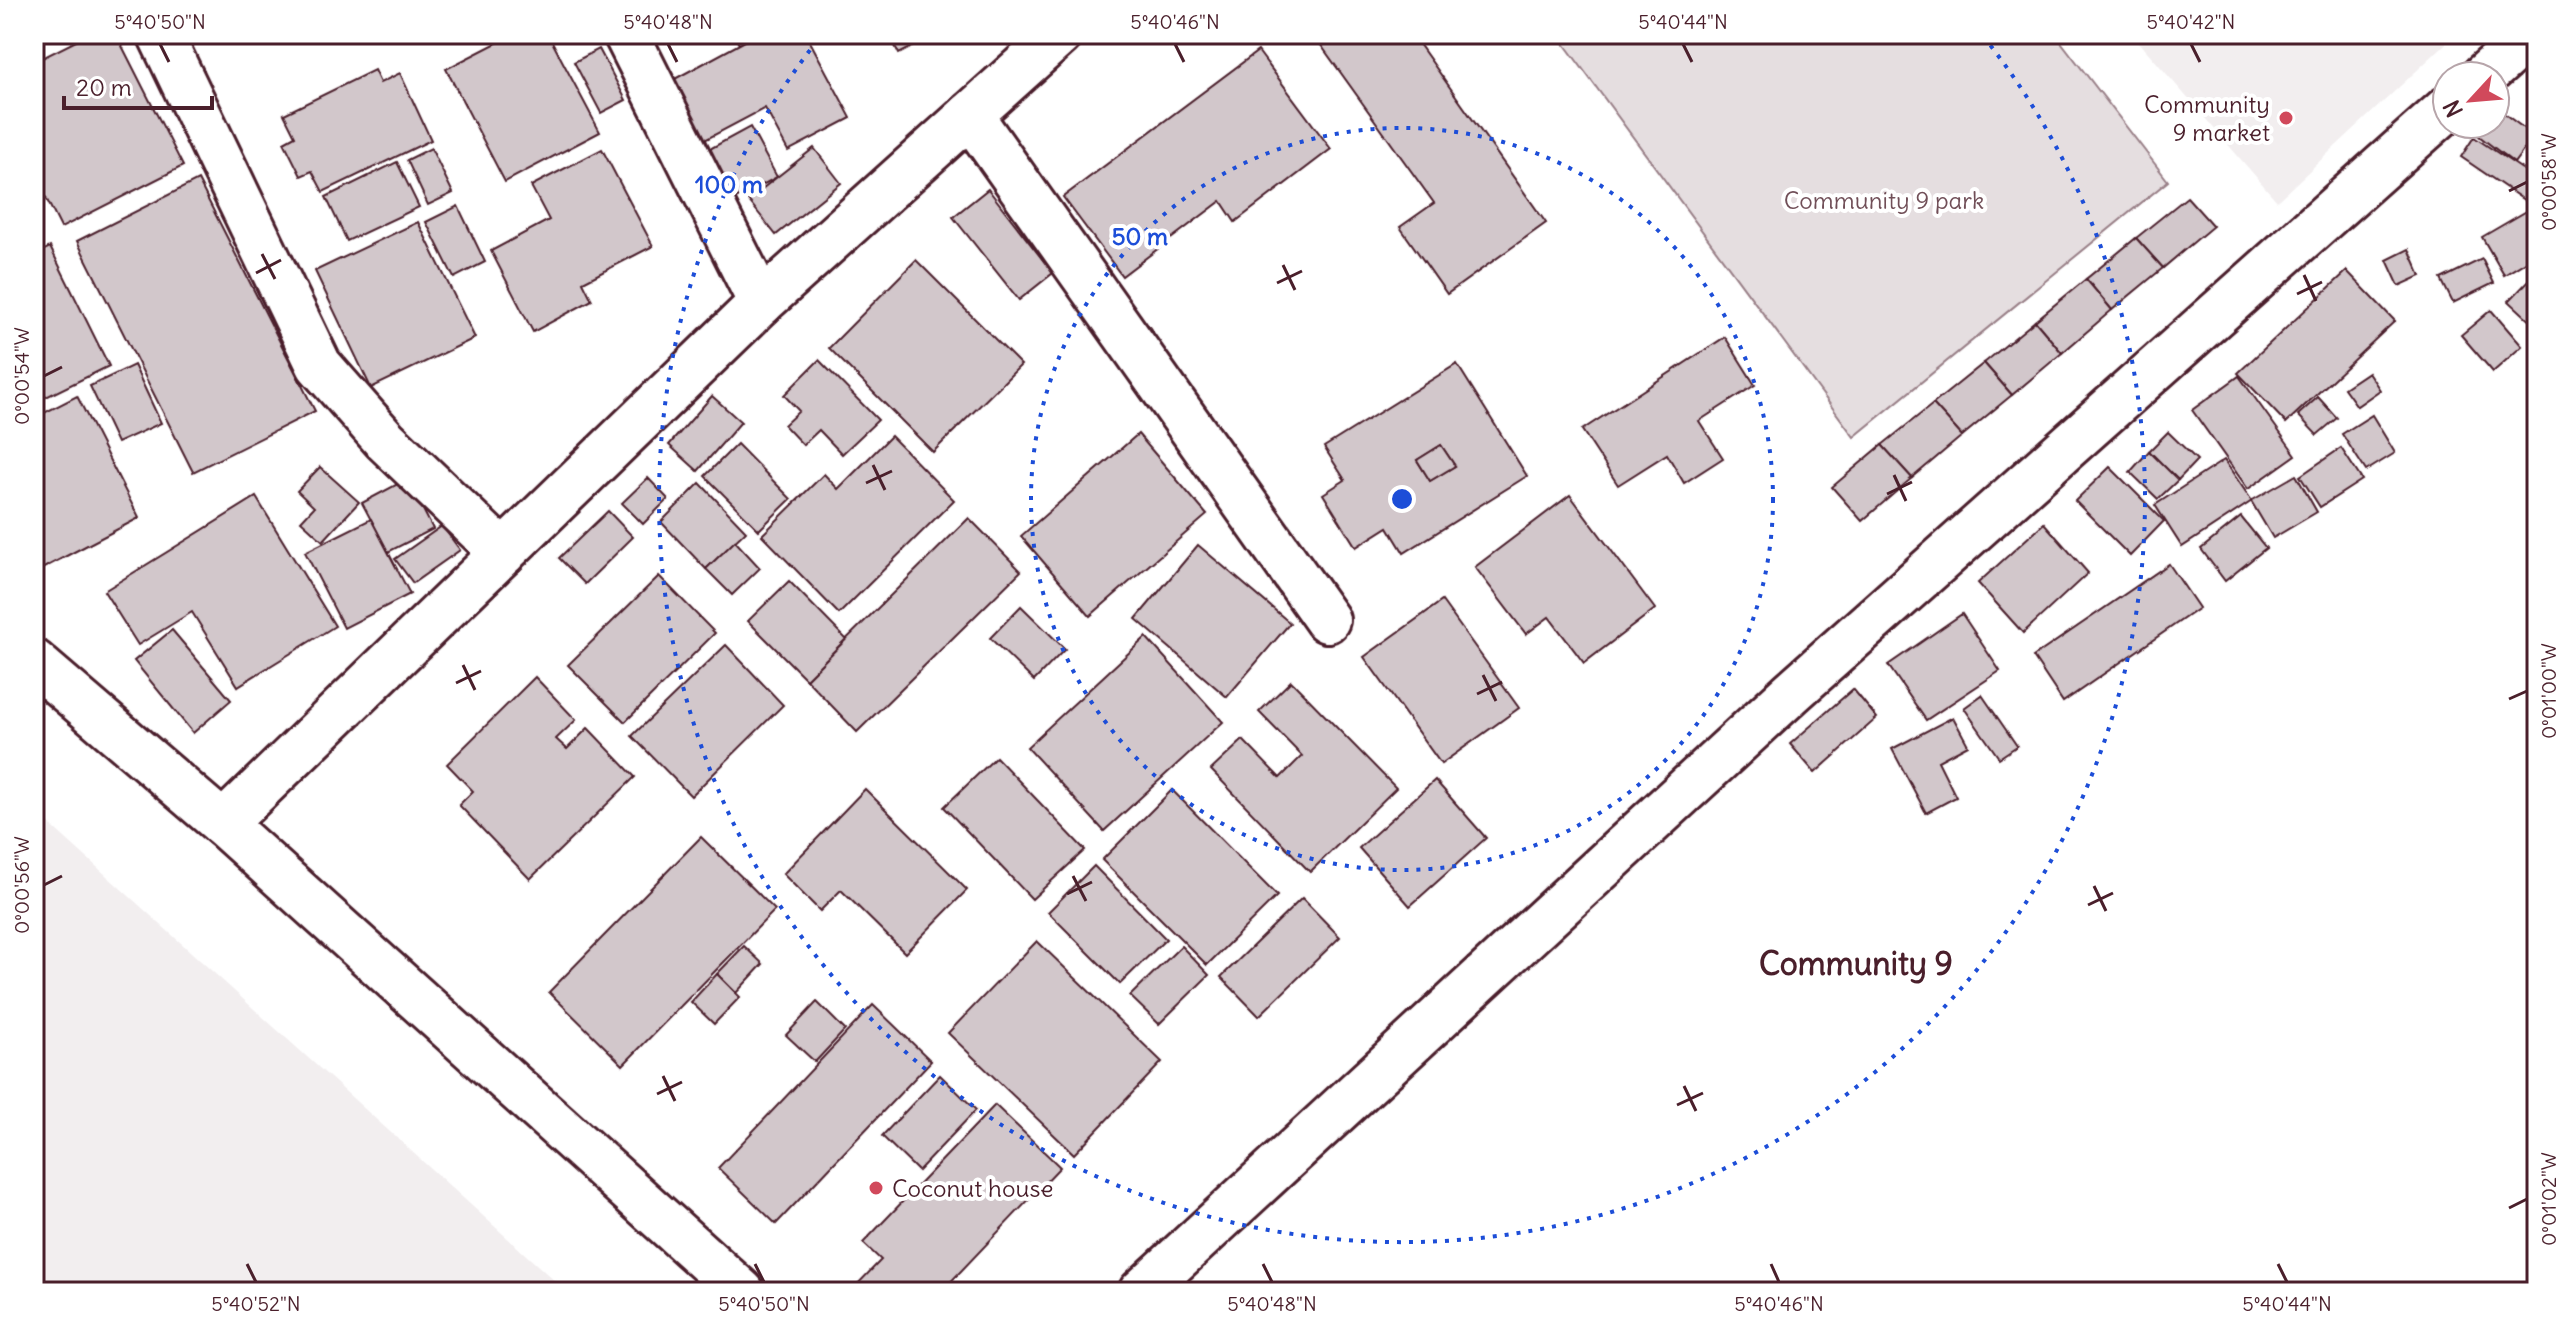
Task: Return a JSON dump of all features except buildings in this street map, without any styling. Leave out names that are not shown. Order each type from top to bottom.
[{"type":"street","points":[[160,34],[319,365],[385,440],[503,553]]},
{"type":"street","points":[[626,34],[761,303]]},
{"type":"street","points":[[2502,60],[2531,34]]},
{"type":"street","points":[[223,824],[761,303],[970,115],[1046,39]]},
{"type":"street","points":[[970,115],[1327,620]]},
{"type":"street","points":[[1141,1292],[1792,692],[2431,123]]},
{"type":"street","points":[[34,662],[223,824],[742,1292]]},
{"type":"shaded area","name":"Community 9 market","points":[[2132,34],[2456,34],[2277,201]]},
{"type":"shaded area","points":[[34,810],[567,1292],[34,1292]]},
{"type":"green space","name":"Community 9 park","points":[[1557,34],[2055,34],[2168,181],[1854,437]]},
{"type":"place","name":"Community 9 market","points":[[2286,118]]},
{"type":"place","name":"Coconut house","points":[[876,1188]]},
{"type":"district","name":"Community 9","points":[[1856,963]]}]
